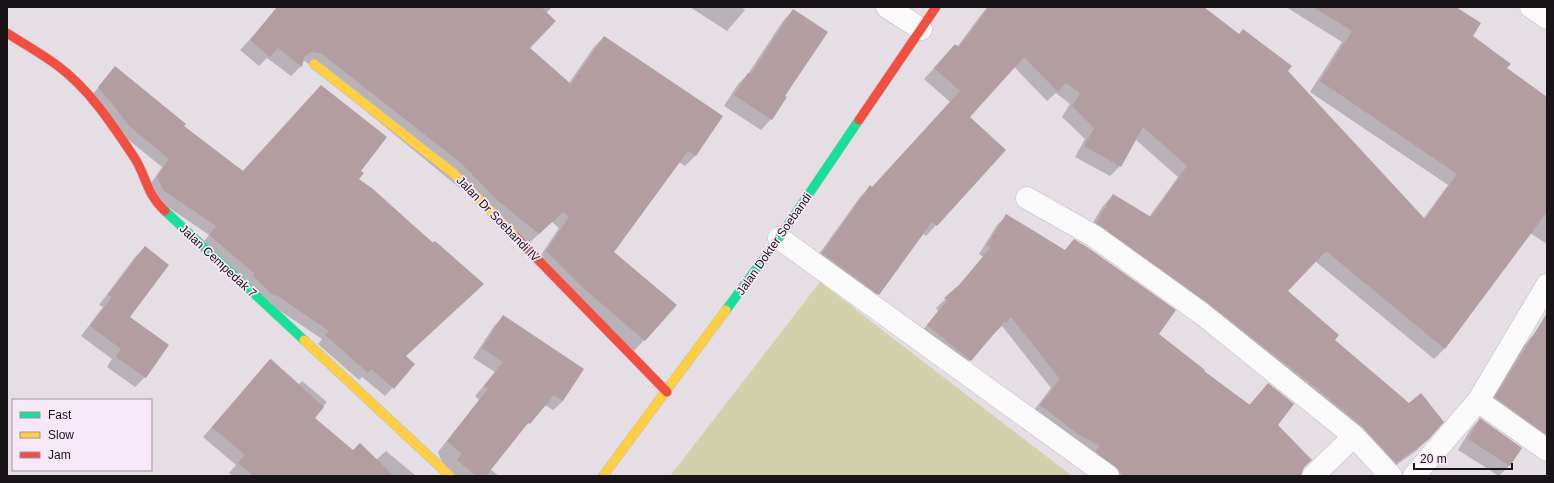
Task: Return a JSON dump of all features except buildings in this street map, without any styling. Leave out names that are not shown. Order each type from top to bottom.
[{"type":"street","points":[[887,7],[921,29]]},
{"type":"street","name":"Jalan Dokter Soebandi","points":[[603,476],[667,392],[780,238],[936,7]]},
{"type":"street","points":[[1531,7],[1547,18]]},
{"type":"street","name":"Jalan Cempedak 7","points":[[9,40],[59,67],[84,90],[105,114],[142,169],[147,188],[157,204],[450,476]]},
{"type":"street","name":"Jalan Dr Soebandi IV","points":[[314,64],[453,173],[667,392]]},
{"type":"street","points":[[1027,198],[1094,236],[1201,313],[1354,436],[1391,476]]},
{"type":"street","points":[[780,238],[1108,476]]},
{"type":"street","points":[[1414,476],[1478,401],[1547,285]]},
{"type":"street","points":[[1478,401],[1547,450]]},
{"type":"street","points":[[1313,476],[1354,436]]},
{"type":"green space","points":[[820,282],[1072,476],[670,476]]},
{"type":"traffic: fast","points":[[726,310],[779,238],[859,120]]},
{"type":"traffic: fast","points":[[165,211],[304,340]]},
{"type":"traffic: slow","points":[[314,64],[453,173],[515,236]]},
{"type":"traffic: slow","points":[[603,476],[726,310]]},
{"type":"traffic: slow","points":[[304,340],[450,476]]},
{"type":"traffic: jam","points":[[859,120],[936,7]]},
{"type":"traffic: jam","points":[[7,33],[70,75],[100,108],[134,157],[150,192],[165,211]]},
{"type":"traffic: jam","points":[[515,236],[667,392]]}]
